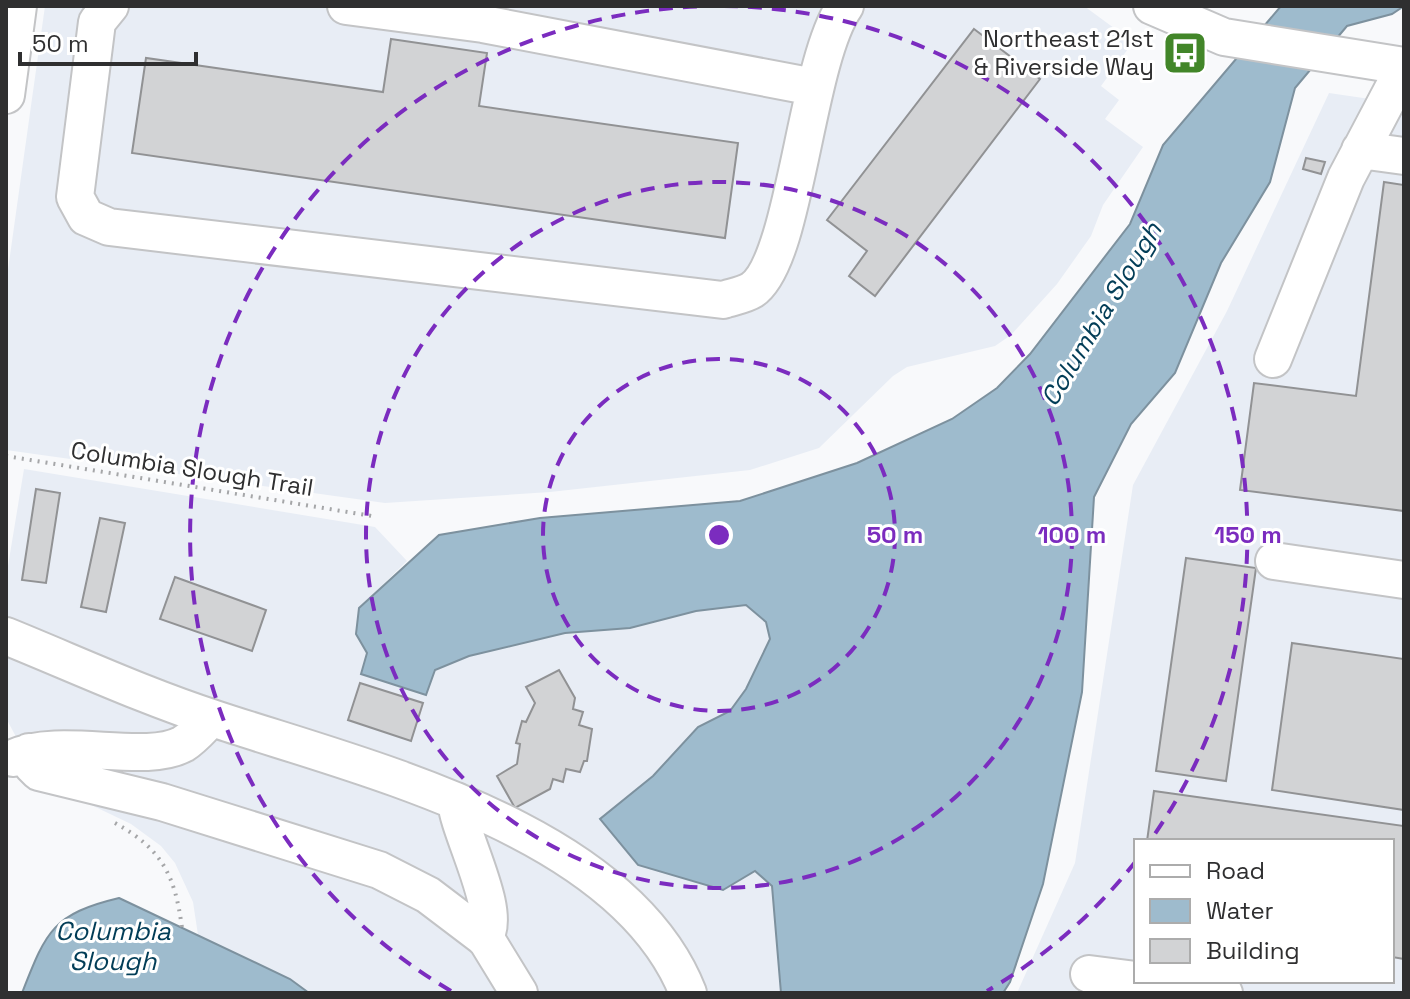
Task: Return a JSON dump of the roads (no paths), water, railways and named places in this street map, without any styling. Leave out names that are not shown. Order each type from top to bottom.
[{"type":"street","points":[[6,95],[18,6]]},
{"type":"street","points":[[110,6],[97,22],[75,197],[86,217],[109,227],[723,300],[754,289],[772,262],[799,165],[814,87],[834,21],[845,6]]},
{"type":"street","points":[[346,6],[483,24],[814,87]]},
{"type":"street","points":[[1167,14],[1242,41],[1401,66],[1360,150],[1273,359]]},
{"type":"street","points":[[1360,150],[1404,156]]},
{"type":"street","points":[[1274,561],[1404,580]]},
{"type":"street","points":[[6,636],[211,718],[320,752],[456,801],[568,859],[638,912],[688,993]]},
{"type":"street","points":[[211,718],[182,744],[155,750],[21,755],[39,772],[162,802],[379,870],[428,895],[484,938],[519,993]]},
{"type":"street","points":[[456,801],[457,816],[486,899],[490,923],[484,938]]},
{"type":"street","points":[[1089,974],[1134,980]]},
{"type":"street","points":[[1152,983],[1224,993]]},
{"type":"water","points":[[1281,6],[1404,6],[1392,14],[1347,26],[1295,88],[1270,182],[1221,263],[1175,373],[1131,424],[1094,497],[1082,692],[1043,884],[1010,982],[1003,993],[781,993],[772,886],[755,871],[723,890],[638,865],[600,819],[653,776],[698,727],[730,711],[746,689],[770,639],[766,622],[746,605],[696,611],[630,628],[565,633],[469,656],[435,670],[426,695],[361,674],[367,653],[356,634],[359,608],[439,535],[540,518],[740,501],[857,463],[952,419],[997,388],[1030,354],[1130,224],[1163,145]]},
{"type":"water","name":"Columbia Slough","points":[[119,898],[290,979],[309,993],[22,993],[38,955],[54,929],[79,911]]},
{"type":"place","name":"Northeast 21st & Riverside Way","points":[[1185,53]]}]
